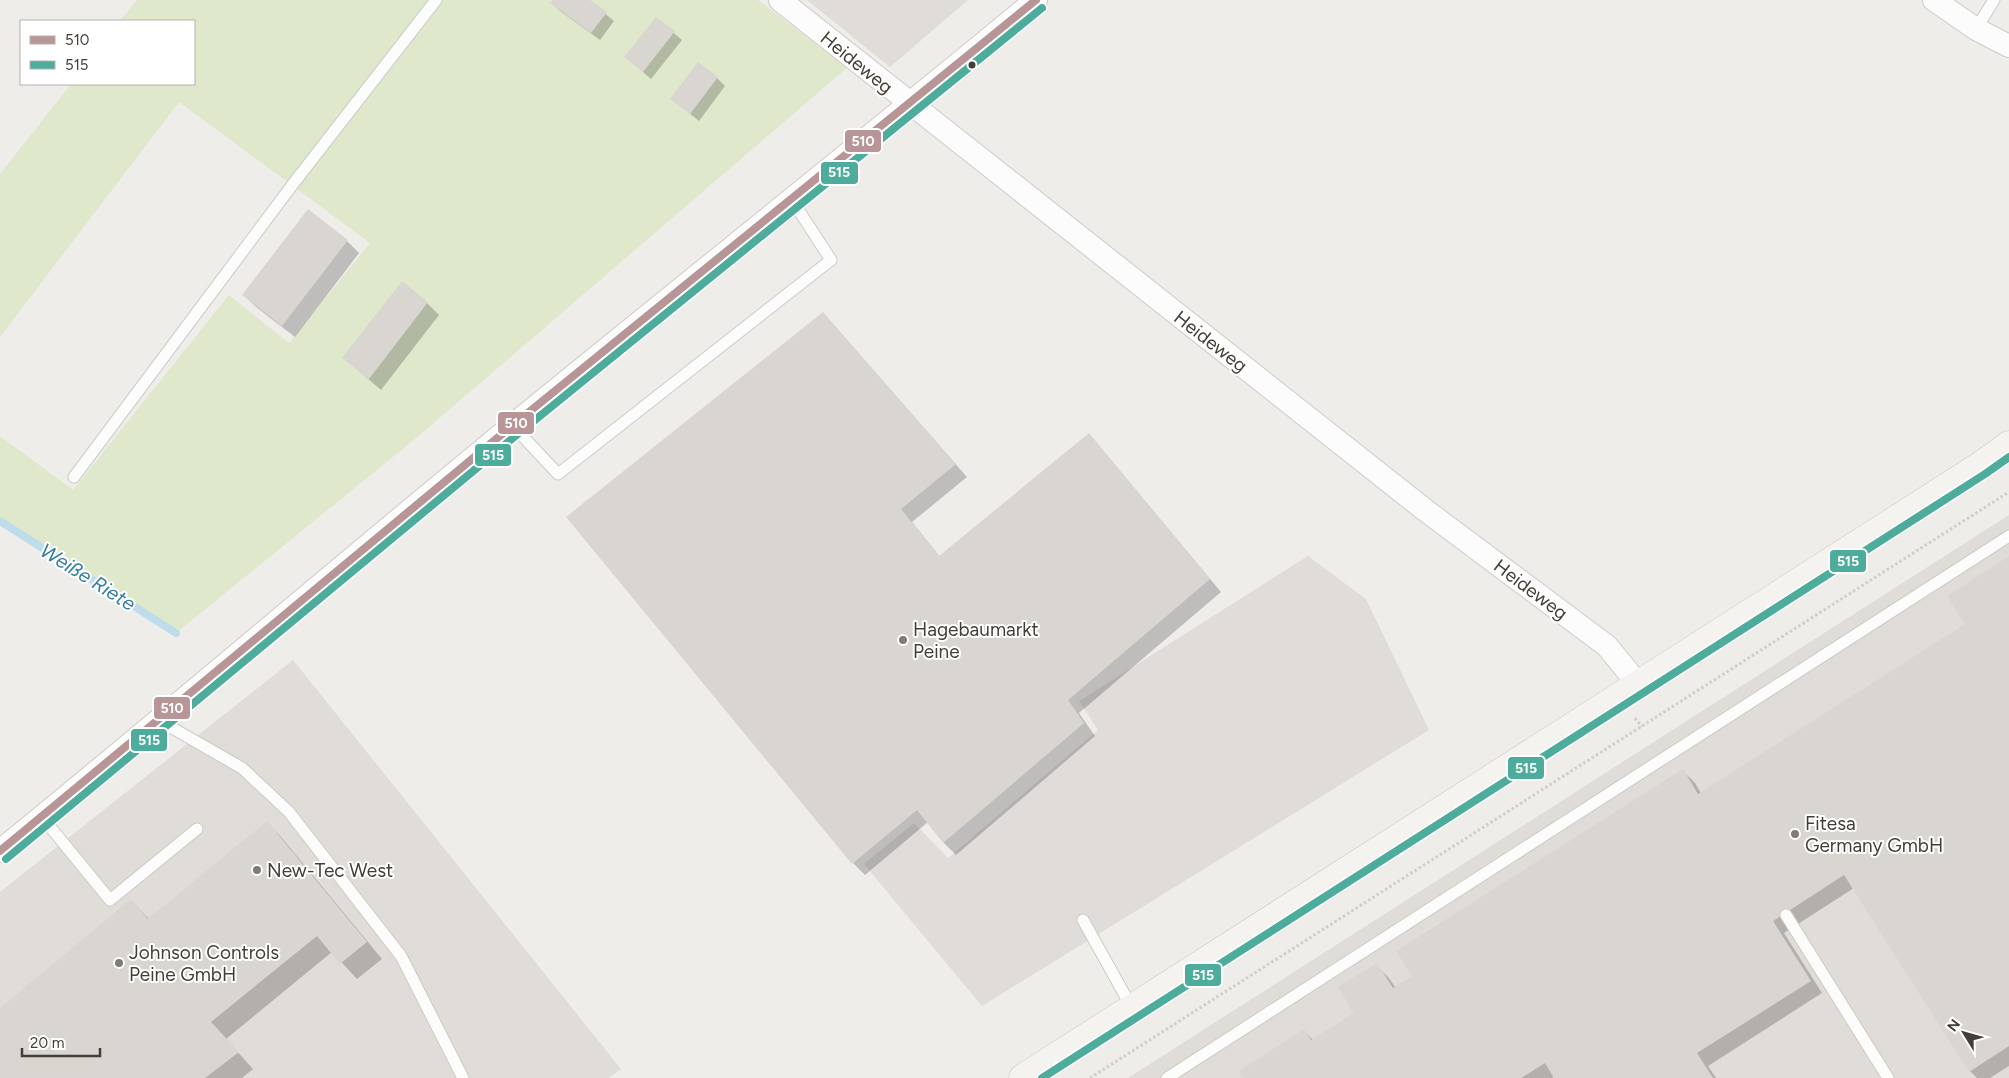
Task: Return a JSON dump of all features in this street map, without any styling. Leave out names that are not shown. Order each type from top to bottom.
[{"type":"main road","points":[[1023,1078],[1980,466],[2009,445]]},
{"type":"street","name":"Heideweg","points":[[780,0],[1425,510],[1607,646],[1638,684]]},
{"type":"street","points":[[0,851],[513,426],[1036,0]]},
{"type":"street","points":[[1934,0],[1976,29],[2009,46]]},
{"type":"lane","points":[[74,477],[293,184],[436,0]]},
{"type":"lane","points":[[1976,29],[1994,0]]},
{"type":"lane","points":[[513,426],[558,474],[830,260],[792,200]]},
{"type":"lane","points":[[1166,1078],[2009,536]]},
{"type":"lane","points":[[160,720],[242,768],[289,812],[401,956],[463,1078]]},
{"type":"lane","points":[[42,817],[110,900],[197,829]]},
{"type":"lane","points":[[1786,915],[1888,1078]]},
{"type":"lane","points":[[1083,920],[1132,1008]]},
{"type":"path","points":[[1090,1078],[2009,492]]},
{"type":"shaded area","points":[[807,0],[968,0],[890,67]]},
{"type":"shaded area","name":"Fitesa Germany GmbH","points":[[2009,515],[2009,1078],[1128,1078]]},
{"type":"shaded area","points":[[1308,556],[1366,599],[1429,730],[982,1006],[864,864],[914,823],[948,858],[1098,730],[1079,701]]},
{"type":"shaded area","points":[[293,660],[621,1069],[609,1078],[0,1078],[0,892]]},
{"type":"green space","points":[[137,0],[758,0],[847,68],[415,439],[176,633],[0,521],[0,436],[73,490],[229,295],[289,343],[370,243],[179,102],[0,337],[0,174],[70,85],[195,85],[195,20],[121,20]]},
{"type":"building","points":[[553,0],[590,0],[607,12],[591,33],[550,3]]},
{"type":"building","points":[[656,17],[675,31],[643,72],[624,57]]},
{"type":"building","points":[[698,62],[718,77],[690,114],[670,99]]},
{"type":"building","points":[[308,209],[348,240],[282,326],[242,295]]},
{"type":"building","points":[[402,281],[428,302],[369,379],[342,358]]},
{"type":"building","name":"Hagebaumarkt Peine","points":[[823,312],[956,464],[901,509],[939,556],[1089,433],[1210,579],[1068,700],[1084,723],[943,843],[917,810],[852,864],[566,517]]},
{"type":"building","name":"Fitesa Germany GmbH","points":[[2009,556],[2009,1046],[1969,1072],[1844,875],[1773,921],[1811,981],[1697,1053],[1713,1078],[1554,1078],[1545,1063],[1521,1078],[1243,1078],[1239,1071],[1304,1029],[1311,1040],[1354,1013],[1338,987],[1377,963],[1393,988],[1412,976],[1396,951],[1683,769],[1698,794],[1965,624],[1947,596]]},
{"type":"building","points":[[267,821],[367,942],[340,964],[317,936],[211,1022],[239,1052],[205,1078],[0,1078],[0,1008],[131,899],[148,919]]},
{"type":"waterway","name":"Weiße Riete","points":[[0,521],[176,633]]},
{"type":"transit line","name":"510","points":[[0,851],[513,425],[1036,0]]},
{"type":"transit line","name":"515","points":[[6,859],[519,433],[1042,8]]},
{"type":"transit line","name":"515","points":[[1042,1078],[2009,457]]},
{"type":"place","name":"Hagebaumarkt Peine","points":[[903,640]]},
{"type":"place","name":"Fitesa Germany GmbH","points":[[1795,834]]},
{"type":"place","name":"New-Tec West","points":[[257,870]]},
{"type":"place","name":"Johnson Controls Peine GmbH","points":[[119,963]]}]
